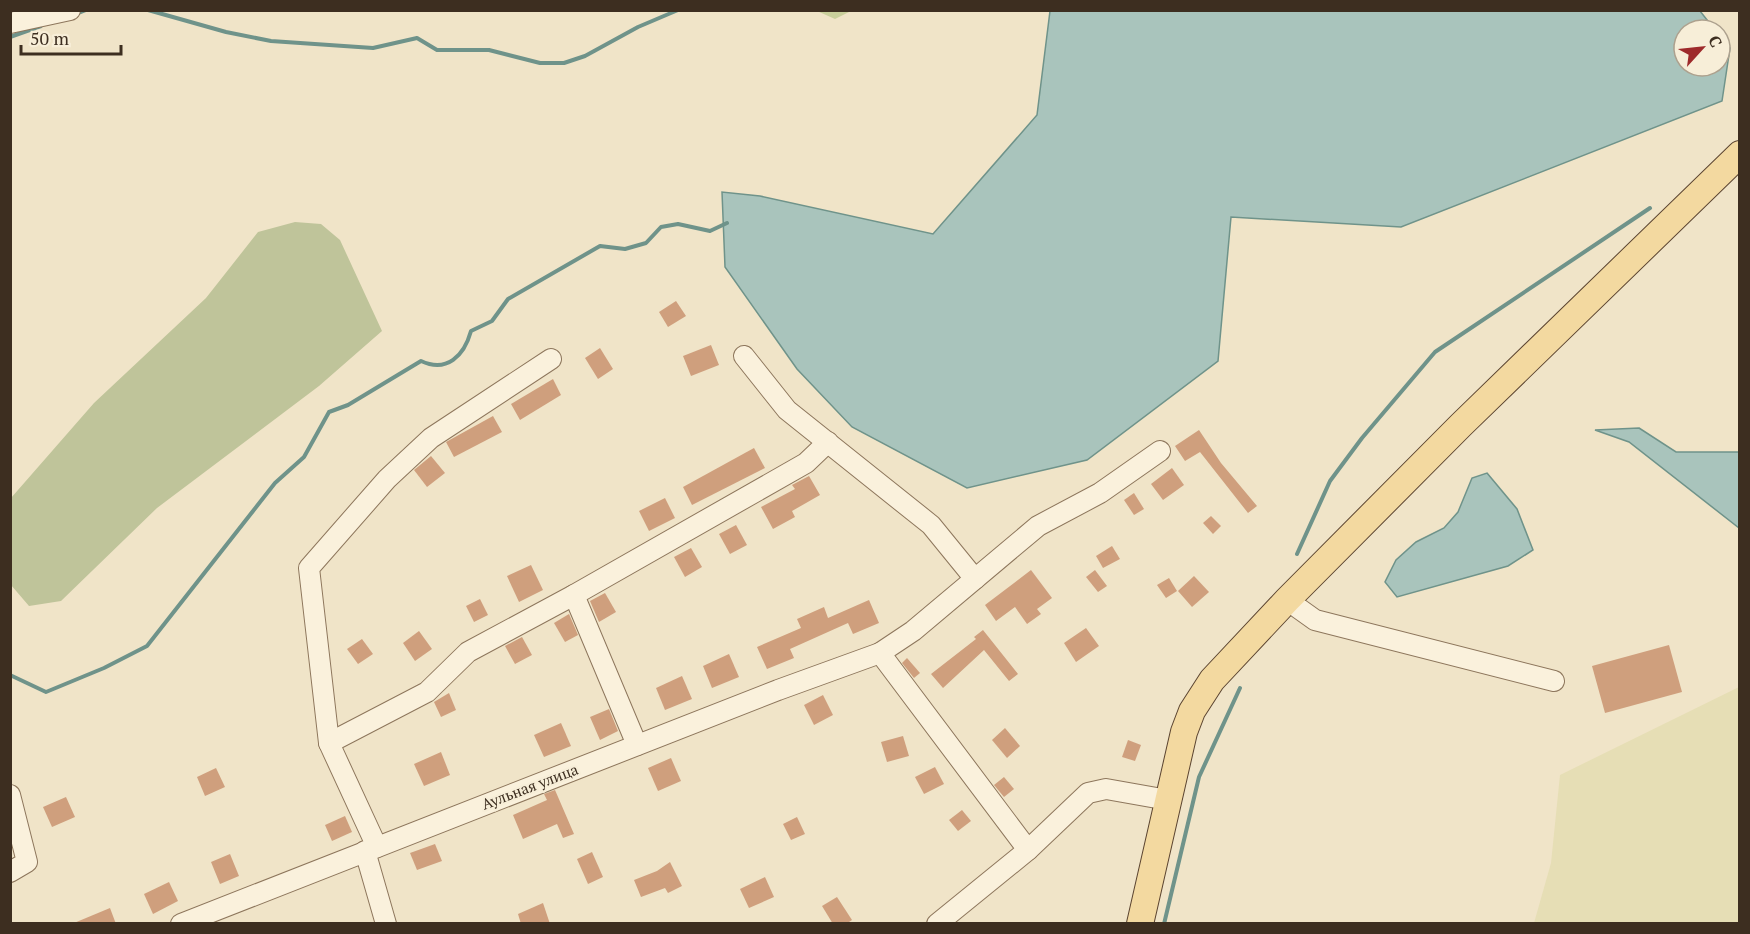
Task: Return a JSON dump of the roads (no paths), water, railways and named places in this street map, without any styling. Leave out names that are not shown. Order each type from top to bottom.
[{"type":"main road","points":[[1140,924],[1184,732],[1202,694],[1287,600],[1461,425],[1740,154]]},
{"type":"street","points":[[10,23],[70,10]]},
{"type":"street","points":[[744,356],[787,410],[931,525],[975,579]]},
{"type":"street","points":[[386,924],[371,849],[328,743],[309,568],[387,479],[432,438],[551,358]]},
{"type":"street","points":[[328,743],[427,692],[468,652],[574,595],[806,463],[828,442]]},
{"type":"street","name":"Аульная улица","points":[[181,924],[637,745],[880,653],[913,631],[1038,526],[1100,493],[1160,451]]},
{"type":"street","points":[[574,595],[637,745]]},
{"type":"street","points":[[1287,600],[1315,620],[1554,681]]},
{"type":"street","points":[[880,653],[1028,850]]},
{"type":"street","points":[[937,924],[1028,850],[1078,801],[1097,790],[1106,789],[1168,800]]},
{"type":"street","points":[[10,795],[27,862],[10,872]]},
{"type":"water","points":[[1050,11],[1700,11],[1706,18],[1672,18],[1672,78],[1725,78],[1722,101],[1401,227],[1231,217],[1218,361],[1087,460],[967,488],[852,427],[797,369],[725,267],[722,192],[760,196],[933,234],[1037,115]]},
{"type":"water","points":[[1639,428],[1676,452],[1739,452],[1739,528],[1629,442],[1595,430]]},
{"type":"water","points":[[1487,473],[1517,509],[1533,550],[1508,566],[1397,597],[1385,582],[1396,560],[1416,542],[1444,528],[1458,512],[1472,478]]},
{"type":"waterway","points":[[76,14],[86,10]]},
{"type":"waterway","points":[[148,10],[226,32],[271,41],[373,48],[417,38],[437,50],[489,50],[540,63],[564,63],[585,56],[638,27],[678,10]]},
{"type":"waterway","points":[[10,37],[41,26]]},
{"type":"waterway","points":[[1297,554],[1330,481],[1362,438],[1435,352],[1650,208]]},
{"type":"waterway","points":[[10,675],[46,692],[104,668],[147,646],[275,483],[304,457],[329,412],[348,405],[421,361],[439,365],[453,360],[464,348],[471,331],[492,321],[508,299],[600,246],[625,249],[646,243],[661,227],[678,224],[710,231],[727,223]]},
{"type":"waterway","points":[[1164,924],[1199,777],[1240,688]]}]
